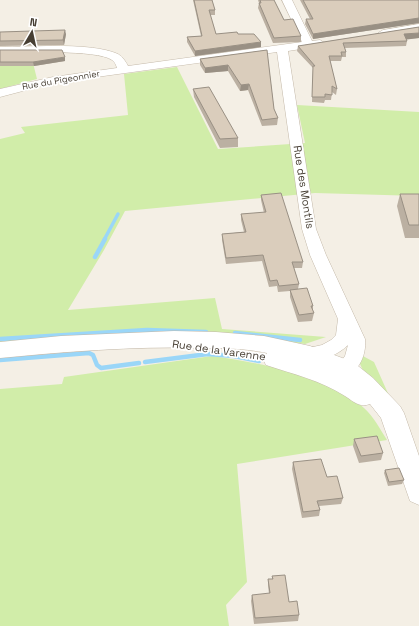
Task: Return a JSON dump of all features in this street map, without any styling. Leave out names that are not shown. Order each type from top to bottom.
[{"type":"street","points":[[287,0],[308,45]]},
{"type":"street","points":[[376,34],[419,26]]},
{"type":"street","name":"Rue du Pigeonnier","points":[[0,93],[53,80],[330,42]]},
{"type":"street","name":"Rue des Montils","points":[[282,49],[309,229],[318,255],[356,339],[357,347],[351,364],[338,366]]},
{"type":"street","points":[[0,50],[67,50],[99,54],[117,58],[123,70]]},
{"type":"street","points":[[347,319],[345,336],[338,366],[357,392],[378,410],[402,444],[419,492]]},
{"type":"street","name":"Rue de la Varenne","points":[[0,350],[61,344],[174,339],[239,342],[264,344],[310,354],[338,366]]},
{"type":"street","name":"Rue de la Varenne","points":[[135,341],[186,344],[242,351],[274,353],[338,366]]},
{"type":"green space","points":[[30,51],[37,79],[0,89],[0,54]]},
{"type":"green space","points":[[177,67],[218,149],[305,143],[297,105],[419,112],[419,196],[315,193],[125,211],[104,250],[68,310],[215,298],[222,329],[326,337],[305,344],[225,334],[0,343],[0,139],[25,133],[21,127],[128,115],[124,74]]},
{"type":"green space","points":[[361,355],[374,362],[395,409],[365,375],[360,364]]},
{"type":"green space","points":[[212,356],[251,362],[292,372],[332,387],[364,408],[374,419],[387,440],[237,464],[247,582],[226,605],[229,626],[0,626],[0,389],[62,384],[64,377]]},
{"type":"building","points":[[194,0],[212,0],[215,10],[209,10],[216,34],[237,32],[238,34],[254,34],[261,42],[195,51],[187,37],[202,36]]},
{"type":"building","points":[[260,0],[274,0],[284,20],[293,19],[301,36],[274,38],[259,3],[261,3]]},
{"type":"building","points":[[303,0],[419,0],[419,18],[313,34],[306,19],[313,19]]},
{"type":"building","points":[[419,27],[419,33],[404,34],[407,41],[343,43],[346,52],[341,52],[342,56],[329,56],[337,89],[332,86],[332,95],[325,94],[325,97],[312,97],[313,66],[315,66],[298,46]]},
{"type":"building","points":[[65,30],[63,40],[0,41],[0,32]]},
{"type":"building","points":[[0,50],[62,50],[65,57],[33,62],[0,62]]},
{"type":"building","points":[[267,50],[274,109],[278,118],[262,120],[249,84],[241,85],[228,65],[205,68],[200,59]]},
{"type":"building","points":[[209,87],[238,138],[220,139],[193,89]]},
{"type":"building","points":[[281,193],[303,262],[292,262],[299,284],[279,286],[277,280],[270,281],[263,255],[226,258],[222,234],[246,232],[241,214],[266,212],[261,195]]},
{"type":"building","points":[[400,194],[419,194],[419,225],[409,225]]},
{"type":"building","points":[[307,288],[314,313],[299,315],[290,290]]},
{"type":"building","points":[[377,436],[383,453],[361,456],[354,439]]},
{"type":"building","points":[[321,459],[327,477],[337,476],[343,498],[317,501],[320,510],[303,512],[293,462]]},
{"type":"building","points":[[399,468],[404,480],[389,482],[385,470]]},
{"type":"building","points":[[285,575],[289,602],[297,601],[299,615],[255,618],[252,595],[270,593],[268,579],[273,579],[272,576]]},
{"type":"waterway","points":[[104,240],[118,214]]},
{"type":"waterway","points":[[95,257],[105,239]]},
{"type":"waterway","points":[[0,339],[147,330],[206,332]]},
{"type":"waterway","points":[[235,333],[300,340]]},
{"type":"waterway","points":[[0,360],[89,353],[93,355],[97,365],[101,368],[139,363]]},
{"type":"waterway","points":[[145,362],[208,354],[234,356],[259,361]]}]
